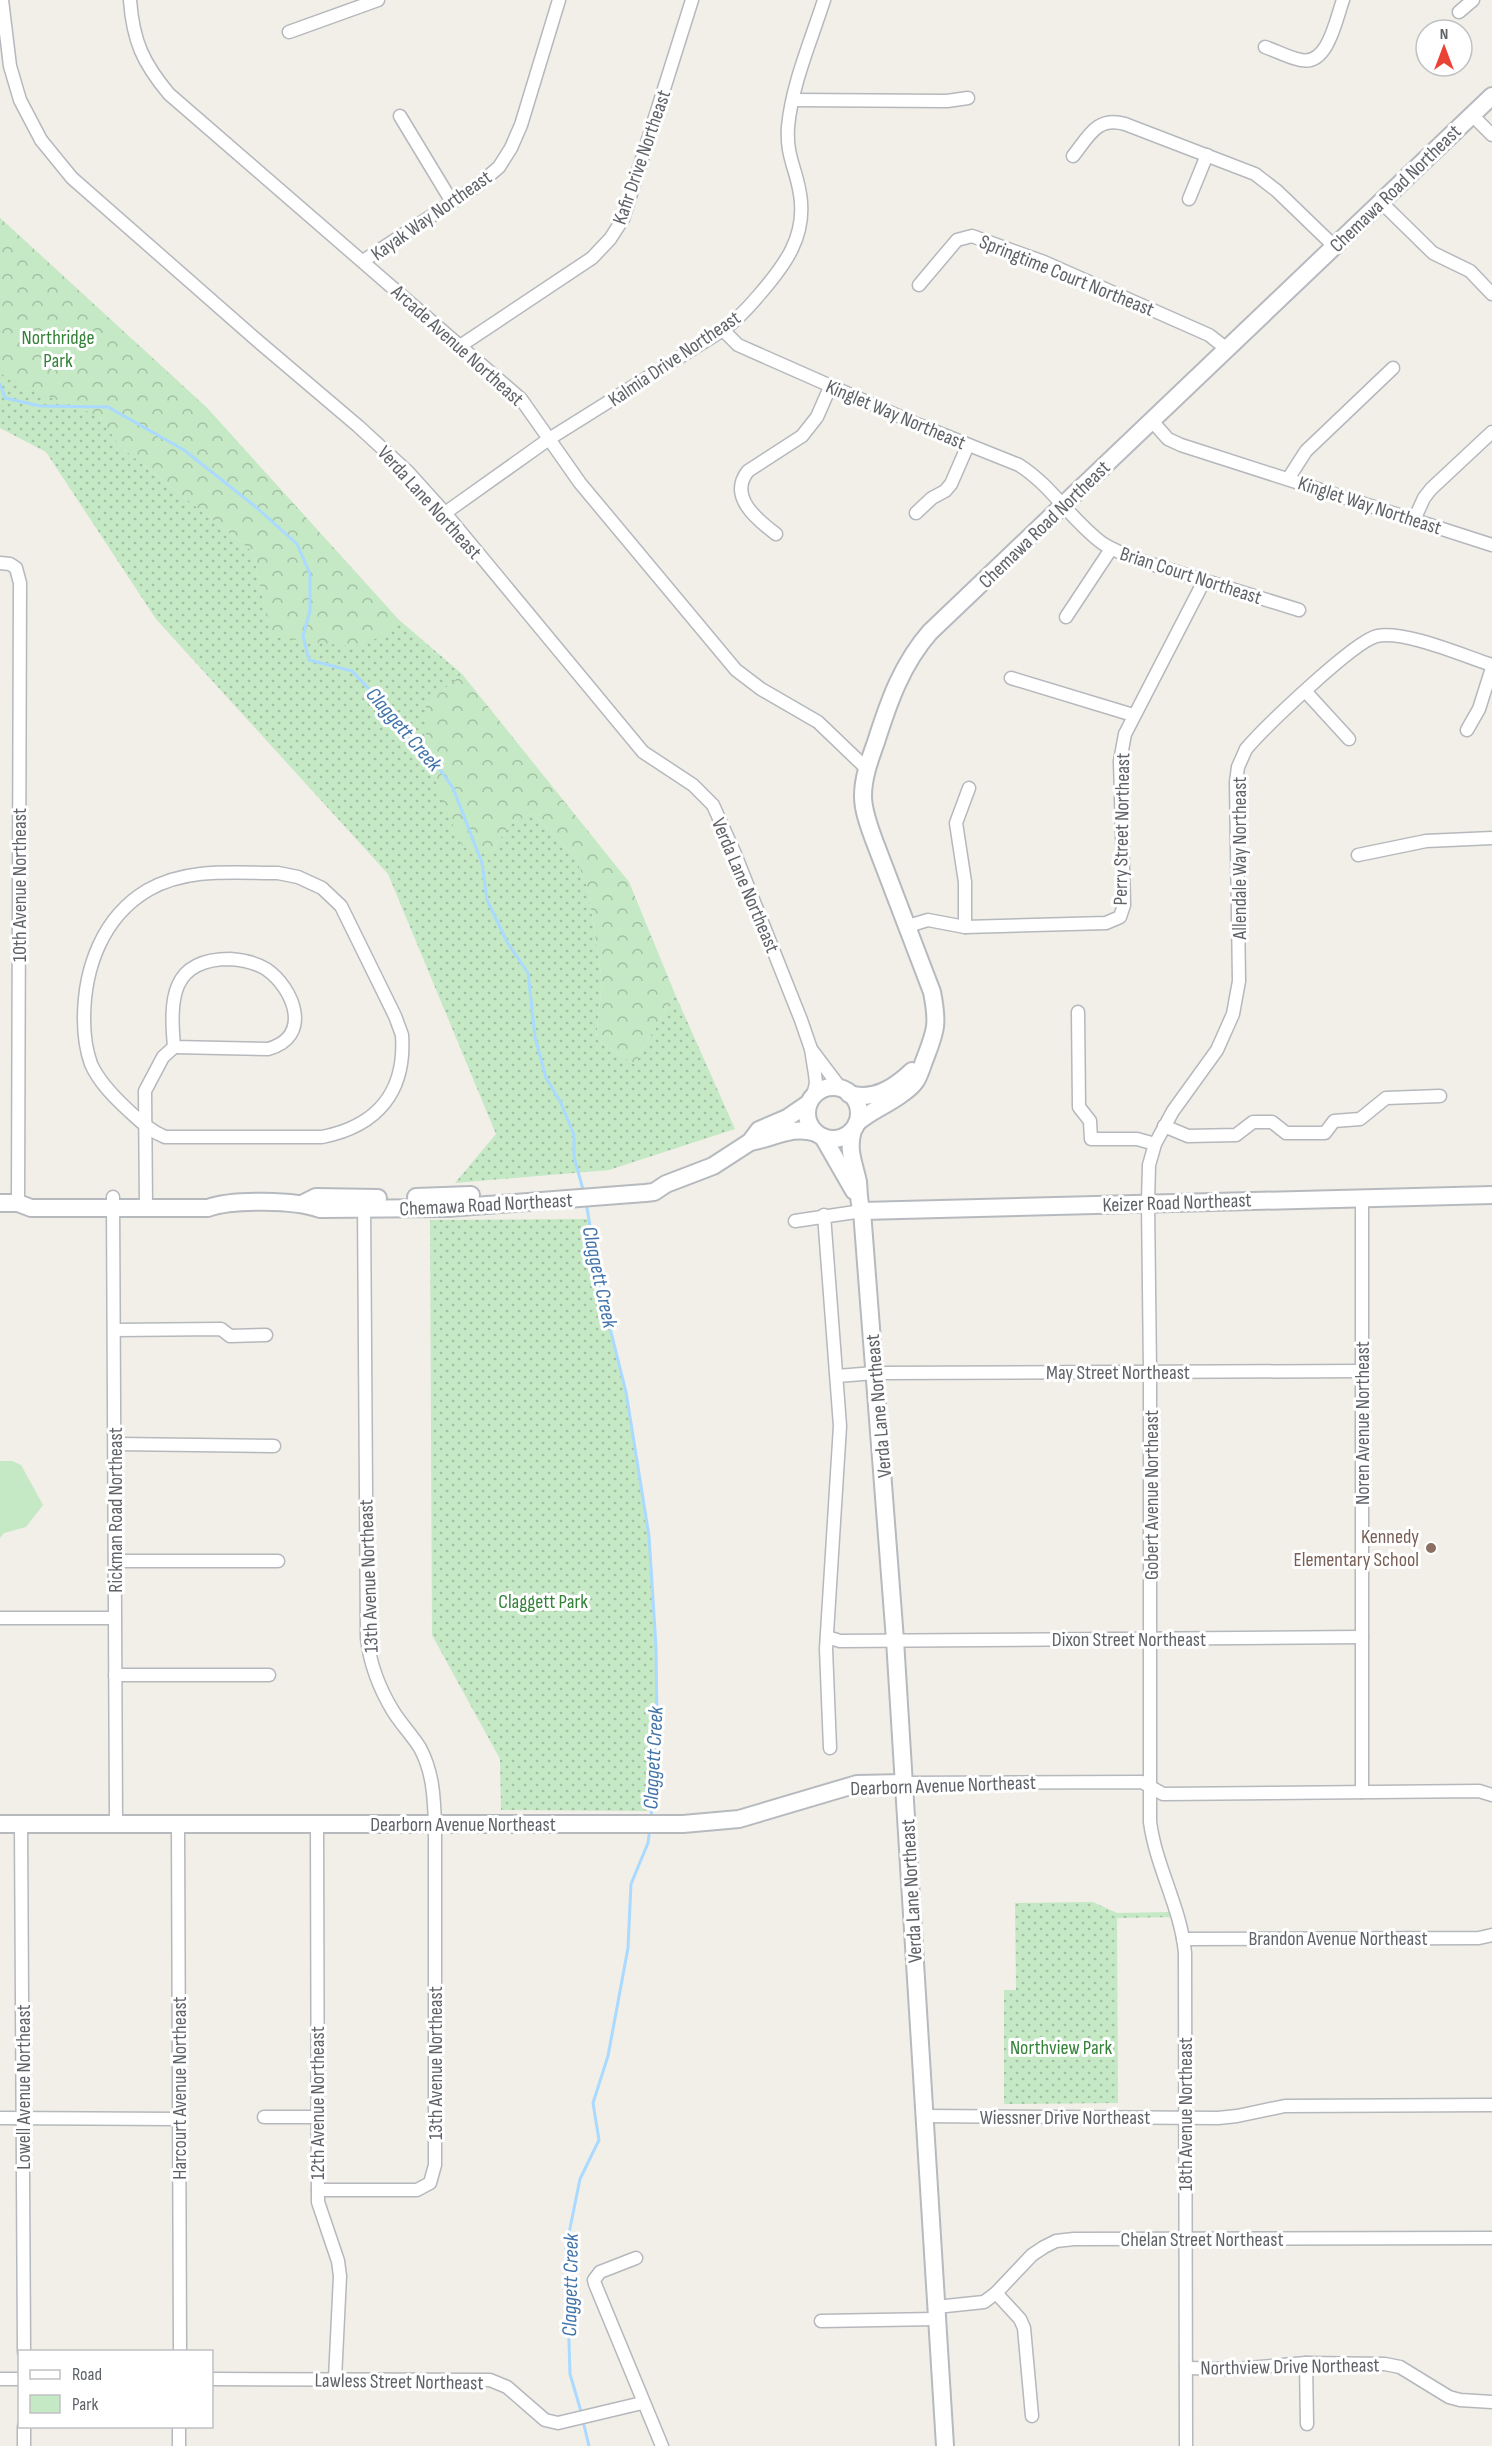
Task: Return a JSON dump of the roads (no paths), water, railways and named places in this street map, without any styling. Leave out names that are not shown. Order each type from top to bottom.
[{"type":"street","name":"Verda Lane Northeast","points":[[2,0],[14,84],[41,140],[72,178],[384,448],[445,513],[643,752],[693,785],[713,805],[740,866],[811,1049],[816,1083],[811,1100]]},
{"type":"street","name":"Arcade Avenue Northeast","points":[[130,0],[137,45],[145,62],[169,94],[521,399],[580,483],[736,670],[761,689],[818,722],[867,769]]},
{"type":"street","points":[[289,32],[378,0]]},
{"type":"street","name":"Kayak Way Northeast","points":[[363,261],[490,176],[511,148],[521,125],[560,0]]},
{"type":"street","name":"Kafir Drive Northeast","points":[[460,346],[592,258],[617,229],[623,219],[692,0]]},
{"type":"street","name":"Kalmia Drive Northeast","points":[[445,513],[549,440],[723,330],[745,312],[781,268],[790,255],[798,236],[801,202],[787,143],[793,100],[824,0]]},
{"type":"street","points":[[1265,47],[1301,60],[1310,61],[1317,58],[1326,47],[1343,0]]},
{"type":"street","points":[[1459,12],[1473,0]]},
{"type":"street","points":[[0,87],[14,84]]},
{"type":"street","name":"Chemawa Road Northeast","points":[[855,1126],[877,1107],[905,1093],[921,1075],[932,1044],[936,1014],[932,992],[867,821],[863,796],[867,769],[889,703],[913,652],[930,632],[1492,96]]},
{"type":"street","points":[[793,100],[947,101],[968,98]]},
{"type":"street","points":[[1472,115],[1492,135]]},
{"type":"street","points":[[400,116],[452,202]]},
{"type":"street","points":[[1073,156],[1099,124],[1107,121],[1125,124],[1255,174],[1269,183],[1334,246]]},
{"type":"street","points":[[1189,200],[1207,155]]},
{"type":"street","points":[[1381,202],[1433,253],[1470,271],[1492,294]]},
{"type":"street","name":"Springtime Court Northeast","points":[[919,285],[957,240],[972,236],[1075,274],[1209,335],[1227,349]]},
{"type":"street","name":"Kinglet Way Northeast","points":[[723,330],[738,345],[1019,465],[1032,473],[1063,505]]},
{"type":"street","points":[[1288,479],[1306,451],[1393,368]]},
{"type":"street","points":[[776,534],[757,520],[742,498],[740,488],[742,478],[748,471],[802,436],[817,417],[831,385]]},
{"type":"street","name":"Kinglet Way Northeast","points":[[1152,421],[1168,439],[1180,445],[1492,545]]},
{"type":"street","points":[[1414,520],[1424,498],[1431,489],[1492,432]]},
{"type":"street","points":[[916,513],[951,484],[968,445]]},
{"type":"street","name":"Brian Court Northeast","points":[[1063,505],[1092,534],[1112,549],[1132,558],[1299,610]]},
{"type":"street","points":[[1066,616],[1112,549]]},
{"type":"street","name":"10th Avenue Northeast","points":[[0,563],[10,564],[16,568],[20,583],[18,1203]]},
{"type":"street","name":"Perry Street Northeast","points":[[965,927],[1106,924],[1120,916],[1124,904],[1121,754],[1125,734],[1204,581]]},
{"type":"street","name":"Allendale Way Northeast","points":[[1148,1202],[1149,1165],[1155,1144],[1164,1126],[1217,1050],[1228,1028],[1238,996],[1236,782],[1238,767],[1245,749],[1365,640],[1378,636],[1408,638],[1492,667]]},
{"type":"street","points":[[1467,730],[1479,709],[1492,667]]},
{"type":"street","points":[[1011,678],[1133,715]]},
{"type":"street","points":[[1306,692],[1349,739]]},
{"type":"street","points":[[908,927],[928,920],[965,927],[965,882],[956,824],[969,788]]},
{"type":"street","points":[[1358,855],[1426,841],[1492,838]]},
{"type":"street","points":[[200,874],[286,874],[312,883],[333,896],[349,917],[402,1035],[402,1056],[398,1078],[390,1097],[382,1107],[356,1126],[322,1137],[165,1137],[144,1125],[102,1082],[91,1062],[86,1041],[84,998],[89,971],[104,935],[119,915],[148,890],[177,879],[200,874]]},
{"type":"street","points":[[146,1203],[144,1096],[147,1084],[163,1057],[174,1047],[235,1049],[276,1047],[289,1037],[293,1029],[295,1011],[291,1000],[273,975],[256,964],[230,959],[199,963],[181,979],[174,996],[172,1008],[174,1047]]},
{"type":"street","points":[[1078,1012],[1079,1107],[1090,1121],[1091,1139],[1137,1138],[1155,1144]]},
{"type":"street","name":"Verda Lane Northeast","points":[[811,1049],[846,1092]]},
{"type":"street","points":[[846,1092],[858,1107],[855,1126],[839,1138],[820,1135],[808,1119],[811,1100],[827,1088],[846,1092],[864,1097],[881,1093],[897,1084],[914,1068],[923,1064]]},
{"type":"street","points":[[1164,1126],[1188,1136],[1236,1135],[1253,1122],[1272,1122],[1286,1133],[1325,1132],[1334,1121],[1364,1117],[1386,1098],[1440,1096]]},
{"type":"street","name":"Chemawa Road Northeast","points":[[0,1203],[18,1203],[31,1208],[146,1203],[208,1209],[221,1204],[304,1203],[316,1197],[364,1203],[448,1208],[629,1189],[654,1192],[666,1184],[713,1166],[750,1142],[759,1130],[787,1118],[811,1100]]},
{"type":"street","name":"Verda Lane Northeast","points":[[855,1126],[849,1149],[862,1211],[895,1640],[945,2446]]},
{"type":"street","name":"Chemawa Road Northeast","points":[[750,1142],[768,1139],[792,1130],[806,1130],[820,1135]]},
{"type":"street","name":"Verda Lane Northeast","points":[[820,1135],[850,1187],[857,1194]]},
{"type":"street","name":"Keizer Road Northeast","points":[[862,1211],[1492,1195]]},
{"type":"street","name":"Noren Avenue Northeast","points":[[1362,1197],[1362,1792]]},
{"type":"street","name":"Gobert Avenue Northeast","points":[[1148,1202],[1151,1787]]},
{"type":"street","name":"Rickman Road Northeast","points":[[113,1203],[116,1444],[114,1618],[116,1823]]},
{"type":"street","name":"13th Avenue Northeast","points":[[318,2190],[417,2190],[430,2183],[434,2174],[435,1824],[433,1784],[420,1748],[392,1710],[369,1659],[366,1601],[364,1203]]},
{"type":"street","points":[[795,1221],[862,1211]]},
{"type":"street","points":[[824,1215],[840,1426],[827,1637],[830,1748]]},
{"type":"street","points":[[114,1330],[221,1329],[230,1336],[266,1335]]},
{"type":"street","name":"May Street Northeast","points":[[837,1376],[875,1373],[1362,1371]]},
{"type":"street","points":[[116,1444],[274,1446]]},
{"type":"street","points":[[116,1561],[278,1561]]},
{"type":"street","points":[[0,1618],[114,1618]]},
{"type":"street","name":"Dixon Street Northeast","points":[[827,1637],[840,1641],[1362,1637]]},
{"type":"street","points":[[115,1675],[268,1675]]},
{"type":"street","name":"Dearborn Avenue Northeast","points":[[0,1824],[683,1824],[740,1819],[857,1784],[905,1783],[1142,1782],[1163,1794],[1479,1791],[1492,1795]]},
{"type":"street","name":"18th Avenue Northeast","points":[[1151,1787],[1152,1838],[1184,1939],[1186,2446]]},
{"type":"street","name":"Lowell Avenue Northeast","points":[[21,1823],[24,2350]]},
{"type":"street","name":"12th Avenue Northeast","points":[[317,1823],[318,2190],[320,2212],[332,2242],[340,2276],[335,2379]]},
{"type":"street","name":"Harcourt Avenue Northeast","points":[[178,1824],[180,2350]]},
{"type":"street","name":"Brandon Avenue Northeast","points":[[1184,1939],[1479,1938],[1492,1935]]},
{"type":"street","name":"Wiessner Drive Northeast","points":[[924,2116],[1184,2118],[1237,2116],[1285,2106],[1492,2105]]},
{"type":"street","points":[[264,2117],[317,2117]]},
{"type":"street","points":[[0,2118],[178,2119]]},
{"type":"street","name":"Chelan Street Northeast","points":[[821,2321],[936,2313],[978,2304],[996,2293],[1032,2255],[1056,2241],[1492,2238]]},
{"type":"street","points":[[636,2258],[600,2272],[594,2280],[642,2403],[662,2446]]},
{"type":"street","points":[[996,2293],[1020,2319],[1024,2328],[1032,2416]]},
{"type":"street","points":[[1306,2363],[1307,2424]]},
{"type":"street","name":"Northview Drive Northeast","points":[[1186,2368],[1236,2369],[1306,2363],[1393,2365],[1449,2397],[1472,2402],[1492,2402]]},
{"type":"street","points":[[0,2379],[18,2379]]},
{"type":"street","name":"Lawless Street Northeast","points":[[213,2379],[490,2380],[507,2387],[545,2420],[552,2422],[565,2422],[642,2403]]},
{"type":"street","points":[[24,2428],[24,2446]]},
{"type":"street","points":[[179,2428],[179,2446]]},
{"type":"waterway","name":"Claggett Creek","points":[[0,384],[5,398],[40,406],[108,407],[184,450],[257,508],[297,544],[310,574],[310,611],[303,636],[309,660],[352,671],[427,751],[453,788],[482,863],[487,900],[507,942],[528,973],[535,1037],[546,1078],[561,1103],[574,1135],[574,1157],[584,1193]]},
{"type":"waterway","name":"Claggett Creek","points":[[586,1202],[601,1292],[626,1392],[649,1536],[656,1647],[657,1722],[651,1819]]},
{"type":"waterway","name":"Claggett Creek","points":[[582,2415],[570,2374],[566,2248],[580,2179],[599,2140],[593,2103],[608,2056],[628,1948],[631,1884],[648,1843],[650,1828]]},
{"type":"waterway","name":"Claggett Creek","points":[[583,2421],[589,2446]]},
{"type":"place","name":"Kennedy Elementary School","points":[[1431,1548]]},
{"type":"park label","name":"Northridge Park","points":[[58,348]]},
{"type":"park label","name":"Claggett Park","points":[[543,1601]]},
{"type":"park label","name":"Northview Park","points":[[1061,2047]]}]
